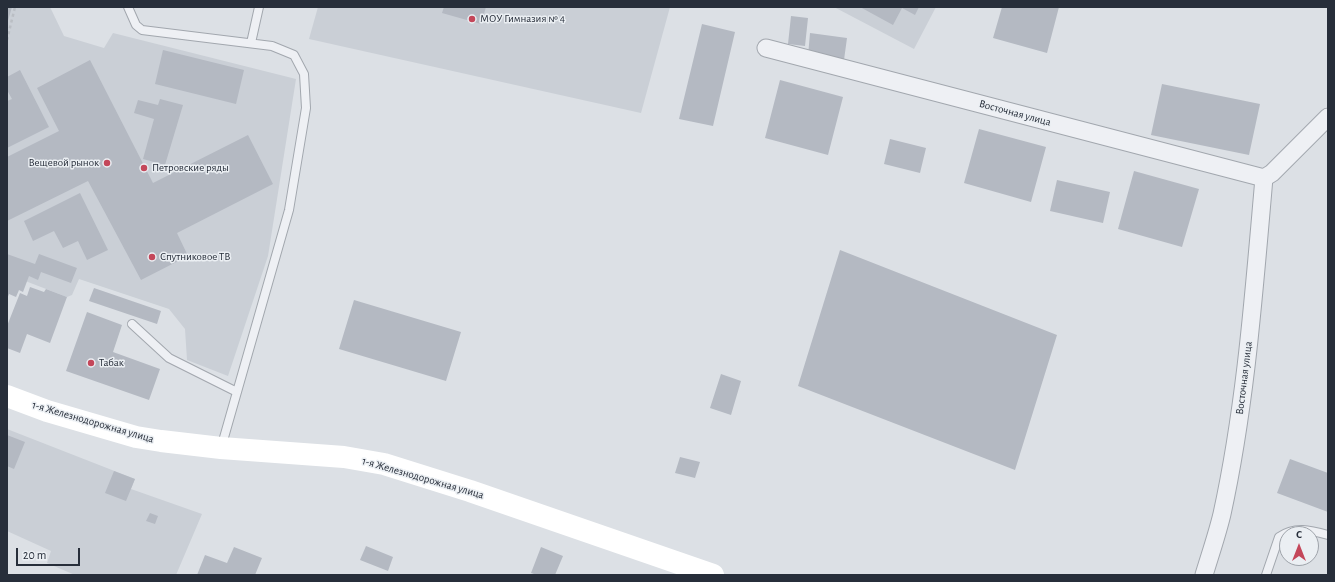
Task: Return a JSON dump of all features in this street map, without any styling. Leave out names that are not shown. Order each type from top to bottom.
[{"type":"main road","name":"1-я Железнодорожная улица","points":[[7,396],[47,411],[136,437],[221,448],[344,457],[384,464],[485,496],[713,575]]},
{"type":"street","name":"Восточная улица","points":[[766,48],[1264,178],[1243,390],[1230,474],[1221,516],[1204,575]]},
{"type":"street","points":[[1264,178],[1272,173],[1328,117]]},
{"type":"lane","points":[[128,7],[136,25],[142,30],[272,46],[294,55],[304,74],[306,108],[289,210],[221,448]]},
{"type":"lane","points":[[251,43],[260,7]]},
{"type":"lane","points":[[132,324],[169,358],[237,392]]},
{"type":"lane","points":[[1266,575],[1279,537],[1283,534],[1288,531],[1300,529],[1313,531],[1328,536]]},
{"type":"path","points":[[7,40],[15,7]]},
{"type":"shaded area","name":"Петровские ряды","points":[[7,7],[50,7],[64,36],[104,48],[113,33],[296,79],[268,256],[228,376],[187,360],[185,329],[169,309],[79,279],[72,295],[67,297],[7,274]]},
{"type":"shaded area","points":[[318,7],[670,7],[641,113],[309,39]]},
{"type":"shaded area","points":[[834,7],[936,7],[914,49]]},
{"type":"shaded area","points":[[7,429],[135,479],[131,489],[202,514],[176,575],[75,575],[47,563],[51,551],[7,531]]},
{"type":"building","points":[[7,7],[12,7],[7,24]]},
{"type":"building","name":"МОУ Гимназия № 4","points":[[444,7],[486,7],[481,24],[442,13]]},
{"type":"building","points":[[860,7],[919,7],[915,15],[902,8],[893,25]]},
{"type":"building","points":[[1002,7],[1059,7],[1047,53],[993,38]]},
{"type":"building","points":[[791,16],[808,18],[805,46],[788,44]]},
{"type":"building","points":[[702,24],[735,32],[713,126],[679,119]]},
{"type":"building","points":[[810,33],[847,38],[844,60],[808,56]]},
{"type":"building","points":[[163,50],[244,70],[236,104],[155,84]]},
{"type":"building","points":[[90,60],[153,183],[248,135],[273,184],[177,233],[188,256],[141,280],[88,181],[7,221],[7,157],[59,131],[37,88]]},
{"type":"building","points":[[20,70],[49,127],[7,148],[7,101],[12,99],[7,90],[7,77]]},
{"type":"building","points":[[780,80],[843,97],[828,155],[765,138]]},
{"type":"building","points":[[1162,84],[1260,104],[1249,155],[1151,135]]},
{"type":"building","points":[[160,99],[183,105],[165,165],[143,159],[154,119],[134,113],[138,100],[158,105]]},
{"type":"building","points":[[979,129],[1046,147],[1031,202],[964,183]]},
{"type":"building","points":[[890,139],[926,148],[920,173],[884,164]]},
{"type":"building","points":[[1134,171],[1199,189],[1182,247],[1118,229]]},
{"type":"building","points":[[1057,180],[1110,192],[1103,223],[1050,211]]},
{"type":"building","points":[[80,193],[108,250],[87,260],[78,241],[63,248],[54,231],[33,241],[24,221]]},
{"type":"building","points":[[840,250],[1057,335],[1015,470],[798,386]]},
{"type":"building","points":[[7,254],[35,264],[39,254],[77,268],[71,283],[41,272],[38,280],[29,276],[23,292],[19,290],[16,297],[9,294],[7,299]]},
{"type":"building","points":[[30,287],[44,292],[46,289],[67,297],[50,343],[27,334],[20,353],[7,348],[7,326],[20,293],[27,296]]},
{"type":"building","points":[[94,288],[161,311],[157,324],[89,301]]},
{"type":"building","points":[[354,300],[461,332],[446,381],[339,349]]},
{"type":"building","points":[[87,312],[122,325],[113,352],[160,369],[149,400],[66,371]]},
{"type":"building","points":[[721,374],[741,381],[731,415],[710,408]]},
{"type":"building","points":[[7,435],[25,442],[14,469],[7,466]]},
{"type":"building","points":[[680,457],[700,462],[695,478],[675,473]]},
{"type":"building","points":[[1290,459],[1328,473],[1328,512],[1277,493]]},
{"type":"building","points":[[114,471],[135,479],[126,501],[105,493]]},
{"type":"building","points":[[150,513],[158,516],[155,524],[146,521]]},
{"type":"building","points":[[366,546],[393,557],[388,571],[360,560]]},
{"type":"building","points":[[234,547],[262,558],[255,575],[197,575],[205,555],[227,563]]},
{"type":"building","points":[[541,547],[563,556],[555,575],[537,575],[531,573]]},
{"type":"place","name":"МОУ Гимназия № 4","points":[[472,19]]},
{"type":"place","name":"Вещевой рынок","points":[[107,163]]},
{"type":"place","name":"Петровские ряды","points":[[144,168]]},
{"type":"place","name":"Спутниковое ТВ","points":[[152,257]]},
{"type":"place","name":"Табак","points":[[91,363]]}]
